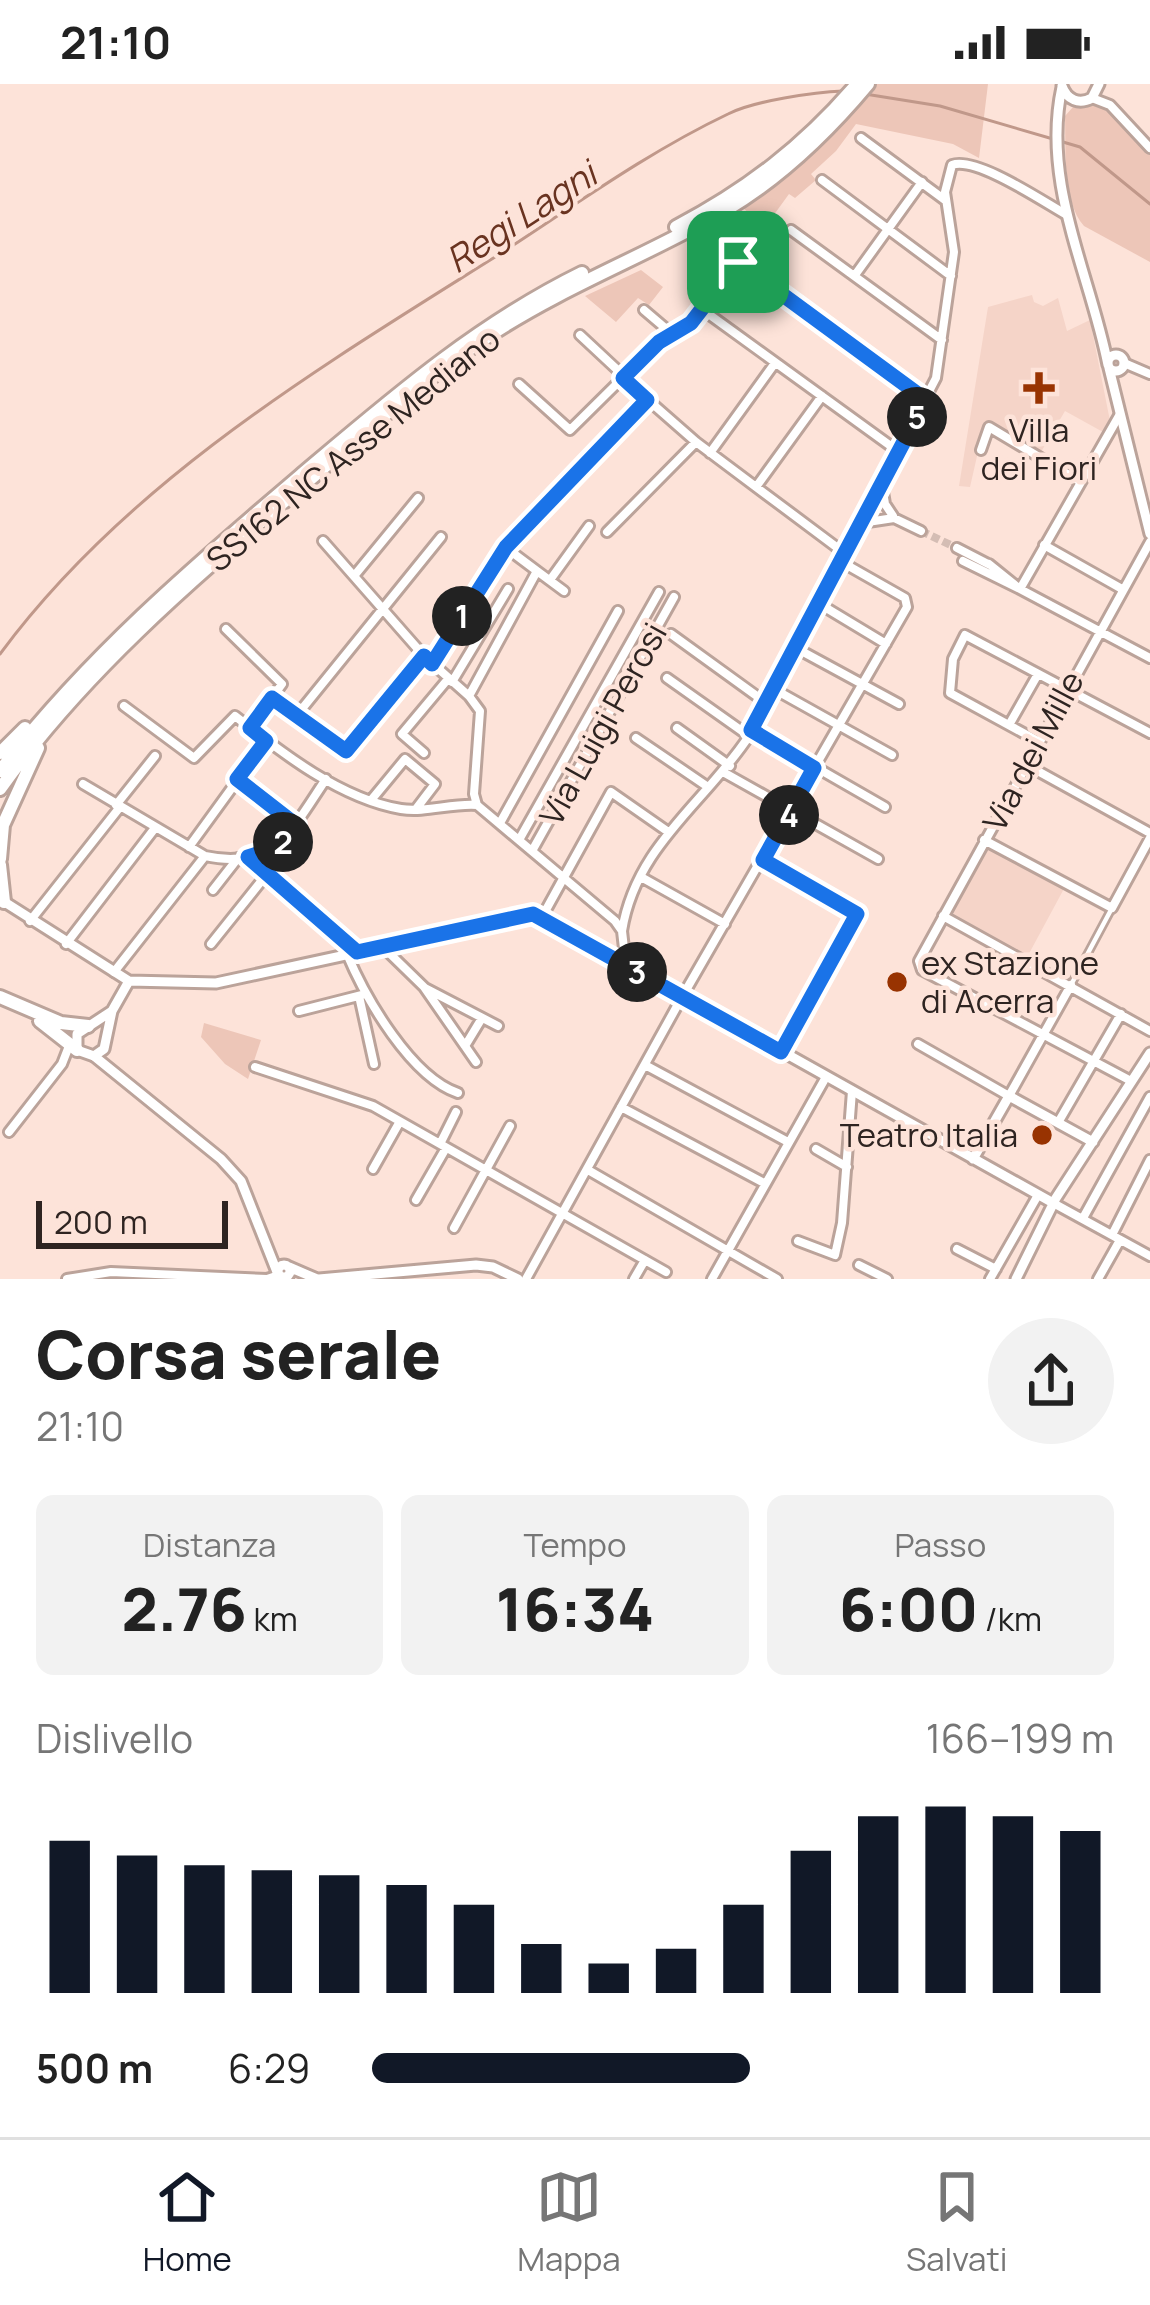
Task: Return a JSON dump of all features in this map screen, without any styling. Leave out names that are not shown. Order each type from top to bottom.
[{"type":"highway","name":"SS162 NC Asse Mediano","points":[[822,130],[857,84]]},
{"type":"highway","name":"SS162 NC Asse Mediano","points":[[0,771],[74,688],[190,581],[441,370],[537,306],[728,208],[771,180],[868,84]]},
{"type":"highway","name":"SS162 NC Asse Mediano","points":[[0,789],[74,688]]},
{"type":"highway","points":[[0,753],[74,688]]},
{"type":"highway","points":[[2,901],[3,825],[38,746],[74,688]]},
{"type":"highway","points":[[0,997],[61,1023],[88,1026]]},
{"type":"highway","points":[[0,1006],[43,1023],[80,1049]]},
{"type":"main road","points":[[1058,116],[1074,100],[1092,98],[1100,84]]},
{"type":"main road","points":[[1062,86],[1074,100]]},
{"type":"main road","points":[[1062,86],[1058,159],[1068,215],[1103,336],[1116,364],[1114,383],[1150,538]]},
{"type":"main road","points":[[2,901],[129,981],[216,983],[526,916],[542,917],[1055,1204]]},
{"type":"main road","points":[[106,1040],[112,1010],[129,981]]},
{"type":"main road","points":[[80,1049],[88,1026],[112,1010]]},
{"type":"main road","points":[[88,1026],[96,1027],[106,1040],[123,1079]]},
{"type":"main road","points":[[80,1049],[106,1040]]},
{"type":"main road","points":[[80,1049],[220,1159],[241,1181],[265,1244],[284,1273],[305,1279]]},
{"type":"main road","points":[[1016,1279],[1055,1204],[1149,1055]]},
{"type":"main road","points":[[974,1159],[1009,1096],[1093,1142]]},
{"type":"main road","points":[[284,1273],[318,1279],[476,1265],[522,1279]]},
{"type":"street","points":[[1100,84],[1130,126]]},
{"type":"street","points":[[1092,98],[1107,102],[1150,148]]},
{"type":"street","points":[[861,138],[945,200]]},
{"type":"street","points":[[626,966],[622,931],[641,877],[667,831],[726,769],[750,734],[939,370],[951,276],[953,234],[945,200],[949,170],[962,162],[1068,215]]},
{"type":"street","points":[[822,180],[951,276]]},
{"type":"street","points":[[855,275],[922,182]]},
{"type":"street","points":[[791,230],[943,341]]},
{"type":"street","points":[[519,384],[570,430],[671,333],[691,323],[738,262],[926,400]]},
{"type":"street","points":[[644,310],[671,333]]},
{"type":"street","points":[[703,310],[899,452]]},
{"type":"street","points":[[522,1279],[907,601],[841,556],[696,442],[580,335]]},
{"type":"street","points":[[710,453],[775,363]]},
{"type":"street","points":[[1116,364],[1150,374]]},
{"type":"street","points":[[756,488],[822,396]]},
{"type":"street","points":[[272,698],[346,751],[428,660],[506,547],[647,400]]},
{"type":"street","points":[[1020,589],[1120,413]]},
{"type":"street","points":[[981,451],[988,428],[1079,481]]},
{"type":"street","points":[[607,532],[696,442]]},
{"type":"street","points":[[1137,482],[1150,477]]},
{"type":"street","points":[[882,484],[885,504],[894,518],[921,531]]},
{"type":"street","points":[[354,576],[418,498]]},
{"type":"street","points":[[859,524],[894,518]]},
{"type":"street","points":[[550,580],[589,526]]},
{"type":"street","points":[[298,716],[441,537]]},
{"type":"street","name":"Via dei Mille","points":[[1043,1034],[922,970],[919,961],[1150,538]]},
{"type":"street","points":[[323,541],[480,711],[477,805],[622,931]]},
{"type":"street","points":[[1044,545],[1122,590]]},
{"type":"street","points":[[506,547],[564,591]]},
{"type":"street","points":[[957,548],[1015,576],[1030,571]]},
{"type":"street","points":[[963,561],[1150,658]]},
{"type":"street","points":[[989,565],[1020,589]]},
{"type":"street","points":[[469,696],[537,571]]},
{"type":"street","points":[[424,753],[403,734],[450,681],[508,589]]},
{"type":"street","points":[[519,840],[659,592]]},
{"type":"street","name":"Via Luigi Perosi","points":[[532,851],[674,597]]},
{"type":"street","points":[[818,603],[886,644]]},
{"type":"street","points":[[500,823],[619,611]]},
{"type":"street","points":[[226,629],[282,684],[250,728]]},
{"type":"street","points":[[671,634],[765,702]]},
{"type":"street","points":[[1038,741],[950,693],[952,659],[965,635],[1150,733]]},
{"type":"street","points":[[794,647],[899,704]]},
{"type":"street","points":[[1010,725],[1038,674]]},
{"type":"street","points":[[667,678],[750,734],[885,807]]},
{"type":"street","points":[[772,688],[892,755]]},
{"type":"street","points":[[124,706],[194,758],[235,716],[326,779],[372,799],[407,810],[477,805]]},
{"type":"street","points":[[676,728],[726,769],[878,859]]},
{"type":"street","points":[[636,739],[708,787]]},
{"type":"street","points":[[189,847],[266,741]]},
{"type":"street","points":[[30,921],[154,756]]},
{"type":"street","points":[[372,799],[405,759],[435,784],[416,809]]},
{"type":"street","points":[[918,1044],[1009,1096],[1150,835],[1025,764]]},
{"type":"street","points":[[237,779],[296,825]]},
{"type":"street","points":[[83,784],[206,856],[243,857],[279,847],[326,779]]},
{"type":"street","points":[[542,917],[611,792],[667,831]]},
{"type":"street","points":[[66,944],[155,828]]},
{"type":"street","points":[[984,841],[1112,908]]},
{"type":"street","points":[[113,973],[206,856]]},
{"type":"street","points":[[243,857],[352,953],[374,1064]]},
{"type":"street","points":[[213,890],[243,857]]},
{"type":"street","points":[[763,860],[857,914],[781,1052]]},
{"type":"street","points":[[211,944],[267,874]]},
{"type":"street","points":[[641,877],[725,924]]},
{"type":"street","points":[[943,916],[1150,1031]]},
{"type":"street","points":[[382,947],[424,987],[476,1062]]},
{"type":"street","points":[[424,987],[498,1026]]},
{"type":"street","points":[[299,1011],[362,996]]},
{"type":"street","points":[[362,996],[435,1085],[458,1093]]},
{"type":"street","points":[[1059,1121],[1121,1014]]},
{"type":"street","points":[[466,1046],[482,1018]]},
{"type":"street","points":[[1043,1034],[1130,1081]]},
{"type":"street","points":[[9,1132],[62,1064],[80,1049]]},
{"type":"street","points":[[62,1064],[80,1049]]},
{"type":"street","points":[[645,1065],[788,1142]]},
{"type":"street","points":[[255,1067],[373,1106],[666,1272]]},
{"type":"street","points":[[712,1279],[826,1077]]},
{"type":"street","points":[[798,1241],[835,1255],[848,1167],[852,1091]]},
{"type":"street","points":[[1083,1218],[1150,1097]]},
{"type":"street","points":[[621,1107],[764,1183]]},
{"type":"street","points":[[416,1200],[456,1112]]},
{"type":"street","points":[[373,1169],[399,1123]]},
{"type":"street","points":[[454,1228],[510,1126]]},
{"type":"street","points":[[816,1148],[848,1167]]},
{"type":"street","points":[[1098,1279],[1150,1159]]},
{"type":"street","points":[[588,1170],[777,1279]]},
{"type":"street","points":[[990,1279],[1038,1195]]},
{"type":"street","points":[[1055,1204],[1150,1256]]},
{"type":"street","points":[[958,1249],[996,1269]]},
{"type":"street","points":[[634,1279],[644,1260]]},
{"type":"street","points":[[859,1265],[886,1279]]},
{"type":"street","points":[[67,1279],[111,1272],[267,1279],[284,1273]]},
{"type":"shaded area","points":[[875,84],[988,84],[979,158],[953,144],[856,124],[811,174],[816,180],[795,198],[789,194],[742,259],[738,257],[761,224],[742,207],[809,156]]},
{"type":"shaded area","points":[[1100,105],[1150,149],[1150,262],[1084,226],[1072,203],[1065,116],[1073,107]]},
{"type":"shaded area","points":[[641,270],[663,287],[649,305],[638,298],[616,322],[585,296]]},
{"type":"shaded area","name":"Villa dei Fiori","points":[[1032,295],[1043,306],[1058,298],[1067,331],[1090,320],[1110,421],[1103,432],[1065,411],[1041,452],[985,421],[970,487],[959,486],[988,307]]},
{"type":"shaded area","points":[[984,840],[1066,885],[1025,961],[943,916]]},
{"type":"shaded area","points":[[204,1023],[261,1040],[248,1079],[225,1064],[201,1037]]},
{"type":"waterway","name":"Regi Lagni","points":[[0,654],[50,592],[106,535],[165,482],[294,386],[698,129],[753,105],[843,91]]},
{"type":"waterway","name":"Regi Lagni","points":[[865,94],[940,106],[1053,139]]},
{"type":"waterway","name":"Regi Lagni","points":[[1063,142],[1080,147],[1150,204]]},
{"type":"tunnel","points":[[921,531],[957,548]]},
{"type":"place","name":"Villa dei Fiori","points":[[1039,388]]},
{"type":"place","name":"ex Stazione di Acerra","points":[[897,982]]},
{"type":"place","name":"Teatro Italia","points":[[1042,1135]]},
{"type":"route","points":[[738,262],[926,400],[751,730],[814,768],[763,860],[857,914],[781,1052],[533,914],[357,952],[248,857],[279,847],[296,825],[237,779],[266,741],[250,728],[272,698],[346,751],[424,656],[432,664],[506,547],[647,400],[623,378],[659,342],[691,323],[738,262]]}]
